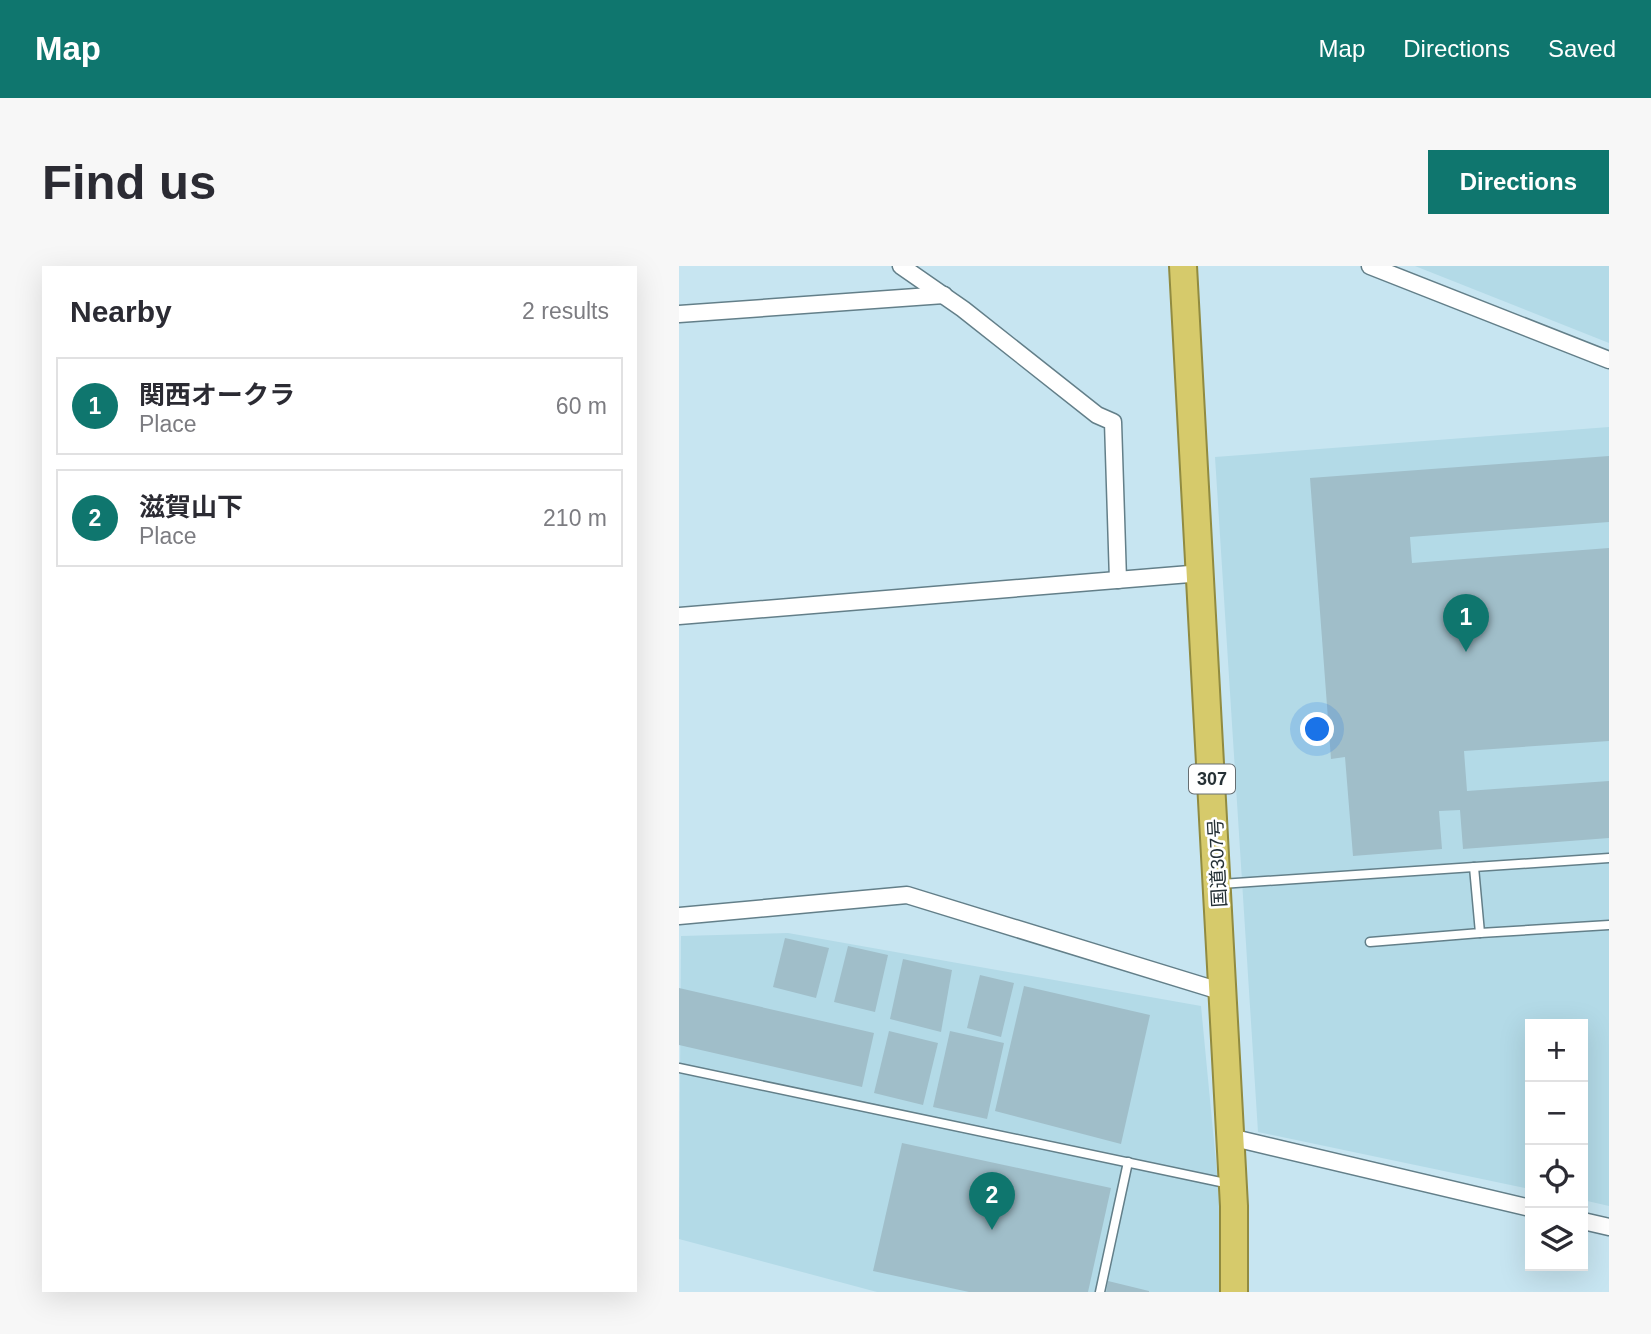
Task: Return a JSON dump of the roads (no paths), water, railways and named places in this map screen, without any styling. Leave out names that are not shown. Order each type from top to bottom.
[{"type":"highway","name":"国道307号","points":[[1183,266],[1202,573],[1233,1184],[1234,1292]]},
{"type":"street","points":[[901,266],[944,295],[1086,407],[1113,422],[1118,580]]},
{"type":"street","points":[[1370,266],[1609,360]]},
{"type":"street","points":[[679,314],[944,295]]},
{"type":"street","points":[[679,616],[1202,573]]},
{"type":"street","points":[[679,916],[907,895],[1223,992]]},
{"type":"street","points":[[1230,1137],[1525,1207]]},
{"type":"street","points":[[1588,1222],[1609,1227]]},
{"type":"lane","points":[[1218,885],[1609,858]]},
{"type":"lane","points":[[1474,867],[1480,933]]},
{"type":"lane","points":[[1370,942],[1609,925]]},
{"type":"lane","points":[[679,1068],[1233,1184]]},
{"type":"lane","points":[[1100,1292],[1128,1162]]},
{"type":"place","name":"関西オークラ","points":[[1466,652]]},
{"type":"place","name":"滋賀山下","points":[[992,1230]]}]
